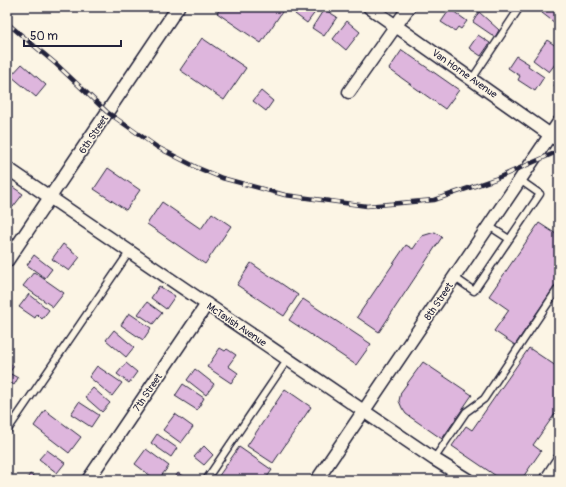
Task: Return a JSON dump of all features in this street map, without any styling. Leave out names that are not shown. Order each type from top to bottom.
[{"type":"street","name":"6th Street","points":[[7,261],[178,7]]},
{"type":"street","name":"Van Horne Avenue","points":[[369,7],[555,138]]},
{"type":"street","points":[[348,92],[409,7]]},
{"type":"street","name":"8th Street","points":[[317,480],[520,180],[555,138],[559,122]]},
{"type":"street","name":"McTavish Avenue","points":[[7,168],[434,459],[468,480]]},
{"type":"street","name":"7th Street","points":[[88,480],[207,304]]},
{"type":"street","points":[[546,480],[559,460]]},
{"type":"lane","points":[[472,79],[520,7]]},
{"type":"lane","points":[[454,277],[474,290],[509,240],[540,194],[520,180]]},
{"type":"lane","points":[[489,226],[509,240]]},
{"type":"lane","points":[[7,431],[130,251]]},
{"type":"lane","points":[[434,459],[466,412],[484,399],[559,287]]},
{"type":"lane","points":[[206,480],[288,359]]},
{"type":"building","points":[[222,7],[281,7],[282,12],[261,43],[217,13]]},
{"type":"building","points":[[300,7],[319,7],[307,23],[295,14]]},
{"type":"building","points":[[546,7],[559,7],[559,26],[542,13]]},
{"type":"building","points":[[324,9],[337,17],[324,36],[312,28]]},
{"type":"building","points":[[450,9],[467,21],[461,29],[458,27],[455,31],[441,22]]},
{"type":"building","points":[[479,12],[499,30],[495,37],[473,22]]},
{"type":"building","points":[[347,21],[360,32],[346,50],[333,39]]},
{"type":"building","points":[[478,35],[490,43],[481,56],[469,48]]},
{"type":"building","points":[[202,38],[246,68],[224,100],[180,70]]},
{"type":"building","points":[[547,40],[559,48],[559,59],[549,72],[533,60]]},
{"type":"building","points":[[402,50],[459,90],[445,109],[389,69]]},
{"type":"building","points":[[516,56],[529,64],[528,66],[544,77],[535,91],[518,80],[520,76],[508,68]]},
{"type":"building","points":[[22,64],[46,85],[36,97],[11,76]]},
{"type":"building","points":[[557,81],[559,83],[559,89],[554,86]]},
{"type":"building","points":[[261,91],[273,101],[266,111],[253,101]]},
{"type":"building","points":[[108,168],[140,190],[126,210],[94,189]]},
{"type":"building","points":[[7,183],[23,194],[13,207],[7,203]]},
{"type":"building","points":[[162,202],[201,229],[212,213],[231,226],[205,264],[147,224]]},
{"type":"building","points":[[539,223],[559,236],[559,280],[515,345],[494,331],[509,310],[489,296]]},
{"type":"building","points":[[435,232],[442,237],[379,332],[357,317],[406,245],[413,249],[422,236]]},
{"type":"building","points":[[63,244],[80,257],[69,271],[52,259]]},
{"type":"building","points":[[34,255],[52,269],[45,278],[27,265]]},
{"type":"building","points":[[251,263],[298,295],[284,316],[237,285]]},
{"type":"building","points":[[34,272],[64,293],[53,307],[23,286]]},
{"type":"building","points":[[159,286],[175,296],[166,309],[151,298]]},
{"type":"building","points":[[29,294],[49,310],[42,319],[37,314],[35,318],[19,307]]},
{"type":"building","points":[[303,299],[371,344],[356,365],[289,320]]},
{"type":"building","points":[[147,302],[162,313],[153,324],[138,314]]},
{"type":"building","points":[[129,313],[151,328],[143,340],[121,325]]},
{"type":"building","points":[[114,330],[134,347],[126,357],[106,340]]},
{"type":"building","points":[[220,348],[225,351],[227,349],[236,355],[228,366],[238,373],[231,383],[207,367]]},
{"type":"building","points":[[529,348],[559,368],[559,408],[533,445],[541,451],[521,480],[502,480],[452,446],[466,426],[472,430]]},
{"type":"building","points":[[7,362],[14,366],[9,373],[18,378],[14,385],[11,383],[7,388]]},
{"type":"building","points":[[423,362],[472,395],[442,439],[406,414],[399,401],[401,392]]},
{"type":"building","points":[[126,363],[137,372],[129,383],[117,374]]},
{"type":"building","points":[[97,366],[122,383],[112,396],[89,377]]},
{"type":"building","points":[[195,369],[214,384],[206,395],[187,380]]},
{"type":"building","points":[[183,384],[204,398],[197,410],[175,396]]},
{"type":"building","points":[[93,388],[110,403],[102,412],[85,397]]},
{"type":"building","points":[[285,389],[311,407],[273,463],[247,446]]},
{"type":"building","points":[[79,402],[99,415],[91,427],[71,414]]},
{"type":"building","points":[[45,410],[81,437],[69,453],[34,426]]},
{"type":"building","points":[[175,414],[193,427],[181,443],[163,430]]},
{"type":"building","points":[[157,434],[177,448],[171,457],[151,443]]},
{"type":"building","points":[[204,446],[213,455],[204,465],[194,457]]},
{"type":"building","points":[[239,447],[272,470],[265,480],[216,480]]},
{"type":"building","points":[[146,449],[169,466],[158,480],[135,464]]},
{"type":"building","points":[[47,450],[65,463],[57,473],[39,459]]},
{"type":"building","points":[[178,473],[189,480],[173,480]]},
{"type":"building","points":[[30,474],[39,480],[26,480]]},
{"type":"railway","points":[[7,23],[56,64],[107,112],[157,147],[198,168],[222,178],[285,195],[367,206],[434,200],[495,179],[559,151]]}]
